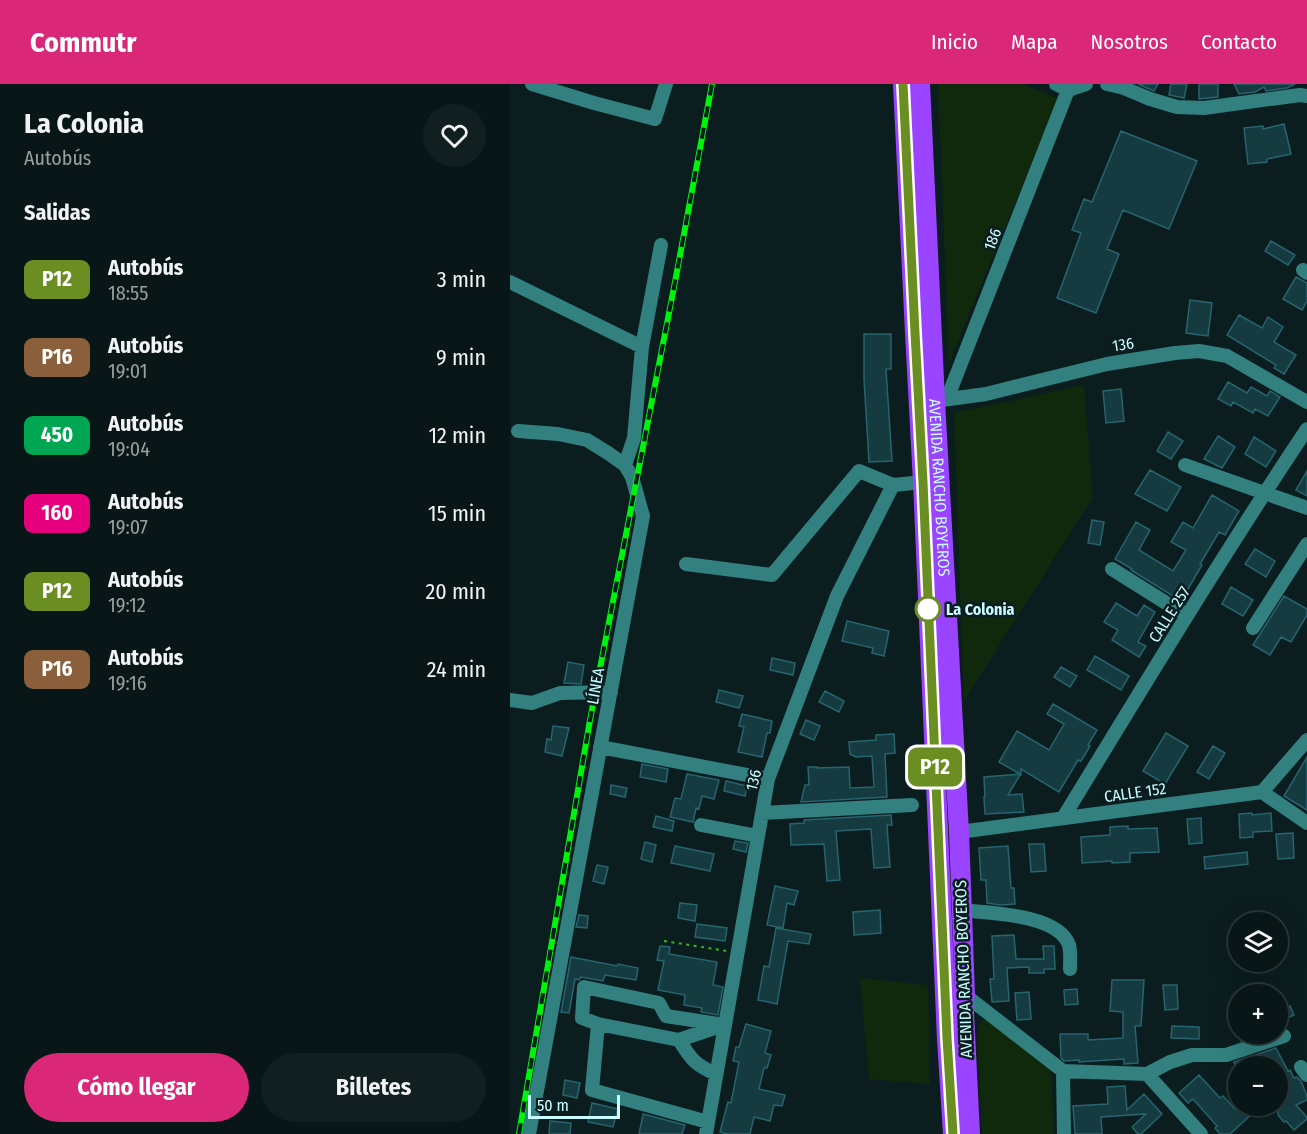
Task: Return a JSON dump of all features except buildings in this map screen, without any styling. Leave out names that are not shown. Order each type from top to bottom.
[{"type":"highway","name":"AVENIDA RANCHO BOYEROS","points":[[903,84],[953,1134]]},
{"type":"highway","name":"AVENIDA RANCHO BOYEROS","points":[[920,84],[941,400],[970,1134]]},
{"type":"street","points":[[532,84],[655,119],[666,84]]},
{"type":"street","points":[[1062,87],[1086,84]]},
{"type":"street","points":[[1107,84],[1176,107],[1204,108],[1305,94]]},
{"type":"street","name":"186","points":[[941,400],[1062,87]]},
{"type":"street","points":[[518,431],[558,434],[587,440],[625,465],[634,438],[642,347],[661,245]]},
{"type":"street","points":[[510,282],[642,347]]},
{"type":"street","name":"136","points":[[941,400],[986,394],[1107,364],[1199,351],[1227,356],[1307,402]]},
{"type":"street","name":"CALLE 257","points":[[1063,818],[1264,492],[1307,429]]},
{"type":"street","name":"LÍNEA","points":[[529,1134],[643,516],[632,477],[625,465]]},
{"type":"street","points":[[1185,465],[1307,508]]},
{"type":"street","points":[[686,564],[772,575],[859,471],[893,485],[923,482]]},
{"type":"street","name":"136","points":[[707,1128],[768,779],[837,596],[893,485]]},
{"type":"street","points":[[1253,628],[1307,544]]},
{"type":"street","points":[[1112,569],[1187,616]]},
{"type":"street","points":[[510,700],[532,703],[560,693],[611,692]]},
{"type":"street","points":[[1307,740],[1262,792],[1307,823]]},
{"type":"street","points":[[600,747],[768,779]]},
{"type":"street","name":"CALLE 152","points":[[958,832],[1262,792]]},
{"type":"street","points":[[762,813],[912,805]]},
{"type":"street","points":[[701,825],[758,836]]},
{"type":"street","points":[[961,910],[1026,917],[1060,932],[1069,946],[1070,969]]},
{"type":"street","points":[[584,987],[659,1003],[666,1016],[725,1025],[678,1040],[598,1024],[582,1018],[584,987]]},
{"type":"street","points":[[965,995],[1063,1071],[1147,1074],[1170,1062],[1192,1055],[1226,1055],[1260,1044]]},
{"type":"street","points":[[598,1024],[592,1090],[707,1128]]},
{"type":"street","points":[[678,1040],[699,1066],[716,1074]]},
{"type":"street","points":[[1063,1071],[1064,1134]]},
{"type":"street","points":[[1147,1074],[1201,1134]]},
{"type":"path","points":[[664,941],[738,953]]},
{"type":"green space","points":[[938,84],[1023,84],[1058,99],[949,363]]},
{"type":"green space","points":[[1084,385],[1093,497],[964,701],[954,413]]},
{"type":"green space","points":[[860,978],[928,985],[930,1084],[869,1079]]},
{"type":"green space","points":[[992,1020],[1051,1069],[1054,1134],[982,1134],[977,1034],[981,1021]]},
{"type":"railway","points":[[519,1134],[590,720],[712,84]]},
{"type":"bus line","name":"P12","points":[[903,84],[953,1134]]},
{"type":"place","name":"La Colonia","points":[[928,609]]}]
